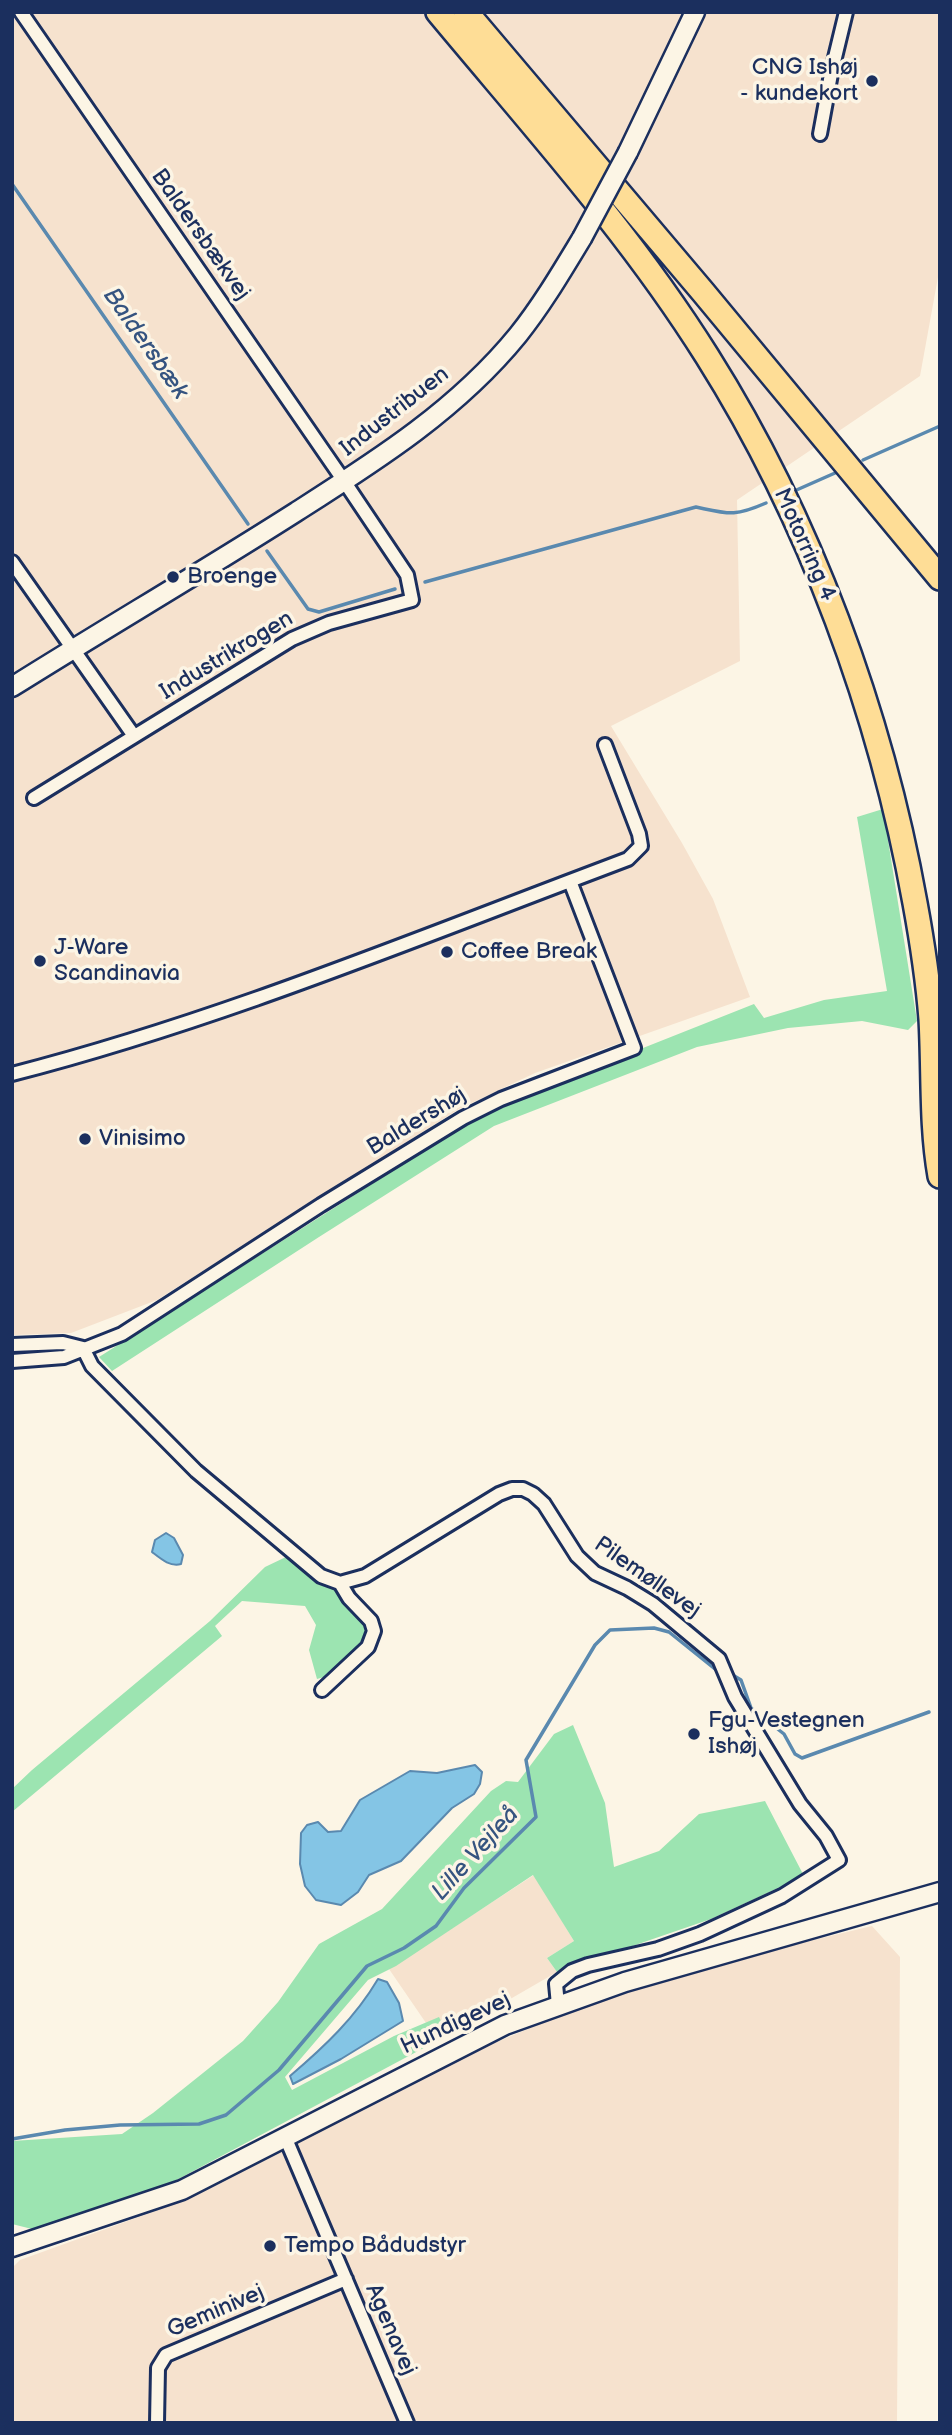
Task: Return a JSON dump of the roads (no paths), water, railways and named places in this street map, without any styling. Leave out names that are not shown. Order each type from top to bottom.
[{"type":"highway","name":"Motorring 4","points":[[438,12],[617,227],[685,323],[708,357],[760,450],[817,567],[879,744],[915,902],[930,1015],[940,1176]]},
{"type":"highway","points":[[466,12],[940,578]]},
{"type":"street","name":"Baldersbækvej","points":[[21,12],[344,481]]},
{"type":"street","name":"Industribuen","points":[[12,687],[344,481],[426,425],[487,369],[518,335],[582,238],[628,152],[695,12]]},
{"type":"street","points":[[820,135],[846,12]]},
{"type":"street","name":"Industrikrogen","points":[[34,797],[292,639],[329,623],[412,600],[407,575],[344,481]]},
{"type":"street","points":[[12,562],[134,736]]},
{"type":"street","points":[[12,1074],[146,1037],[281,991],[628,859],[641,846],[639,834],[605,745]]},
{"type":"street","name":"Baldershøj","points":[[12,1361],[64,1357],[122,1334],[321,1205],[463,1118],[501,1099],[634,1048],[570,881]]},
{"type":"street","name":"Baldershøj","points":[[12,1345],[63,1343],[83,1348]]},
{"type":"street","points":[[83,1348],[92,1366],[196,1471],[321,1576],[340,1583],[349,1598],[371,1621],[374,1631],[368,1647],[322,1690]]},
{"type":"street","name":"Pilemøllevej","points":[[340,1583],[365,1576],[499,1494],[512,1489],[523,1489],[544,1504],[577,1556],[594,1573],[653,1604],[719,1659],[728,1683],[800,1804],[826,1836],[839,1860],[782,1896],[700,1934],[658,1949],[572,1971],[556,1984],[558,2005]]},
{"type":"street","name":"Hundigevej","points":[[12,2247],[182,2190],[505,2025],[625,1982],[940,1892]]},
{"type":"street","name":"Agenavej","points":[[286,2139],[407,2423]]},
{"type":"street","name":"Geminivej","points":[[158,2423],[158,2368],[166,2355],[346,2279]]},
{"type":"water","points":[[166,1533],[174,1538],[183,1555],[181,1564],[169,1563],[152,1552],[155,1540]]},
{"type":"water","points":[[475,1765],[482,1772],[480,1784],[474,1794],[452,1808],[401,1861],[369,1875],[358,1892],[341,1905],[316,1900],[305,1886],[300,1864],[301,1833],[307,1825],[318,1822],[328,1832],[341,1831],[360,1800],[410,1771],[437,1773]]},
{"type":"water","points":[[378,1979],[387,1982],[399,2003],[403,2021],[341,2059],[293,2084],[290,2076],[338,2031]]},
{"type":"waterway","name":"Baldersbæk","points":[[12,184],[248,524]]},
{"type":"waterway","name":"Baldersbæk","points":[[863,460],[940,426]]},
{"type":"waterway","name":"Baldersbæk","points":[[792,492],[835,473]]},
{"type":"waterway","name":"Baldersbæk","points":[[425,582],[696,507],[731,513],[746,511],[766,503]]},
{"type":"waterway","name":"Baldersbæk","points":[[267,551],[308,609],[319,612],[395,589]]},
{"type":"waterway","name":"Lille Vejleå","points":[[12,2139],[65,2130],[120,2125],[199,2124],[226,2115],[279,2070],[367,1966],[404,1948],[436,1926],[464,1888],[536,1817],[526,1760],[595,1645],[610,1630],[654,1628],[669,1632],[720,1673]]},
{"type":"waterway","name":"Lille Vejleå","points":[[731,1674],[741,1680],[751,1708],[784,1734],[795,1754],[802,1758],[929,1712]]},
{"type":"place","name":"CNG Ishøj - kundekort","points":[[872,81]]},
{"type":"place","name":"Broenge","points":[[173,577]]},
{"type":"place","name":"Coffee Break","points":[[447,952]]},
{"type":"place","name":"J-Ware Scandinavia","points":[[40,961]]},
{"type":"place","name":"Vinisimo","points":[[85,1139]]},
{"type":"place","name":"Fgu-Vestegnen Ishøj","points":[[694,1734]]},
{"type":"place","name":"Tempo Bådudstyr","points":[[270,2246]]}]
